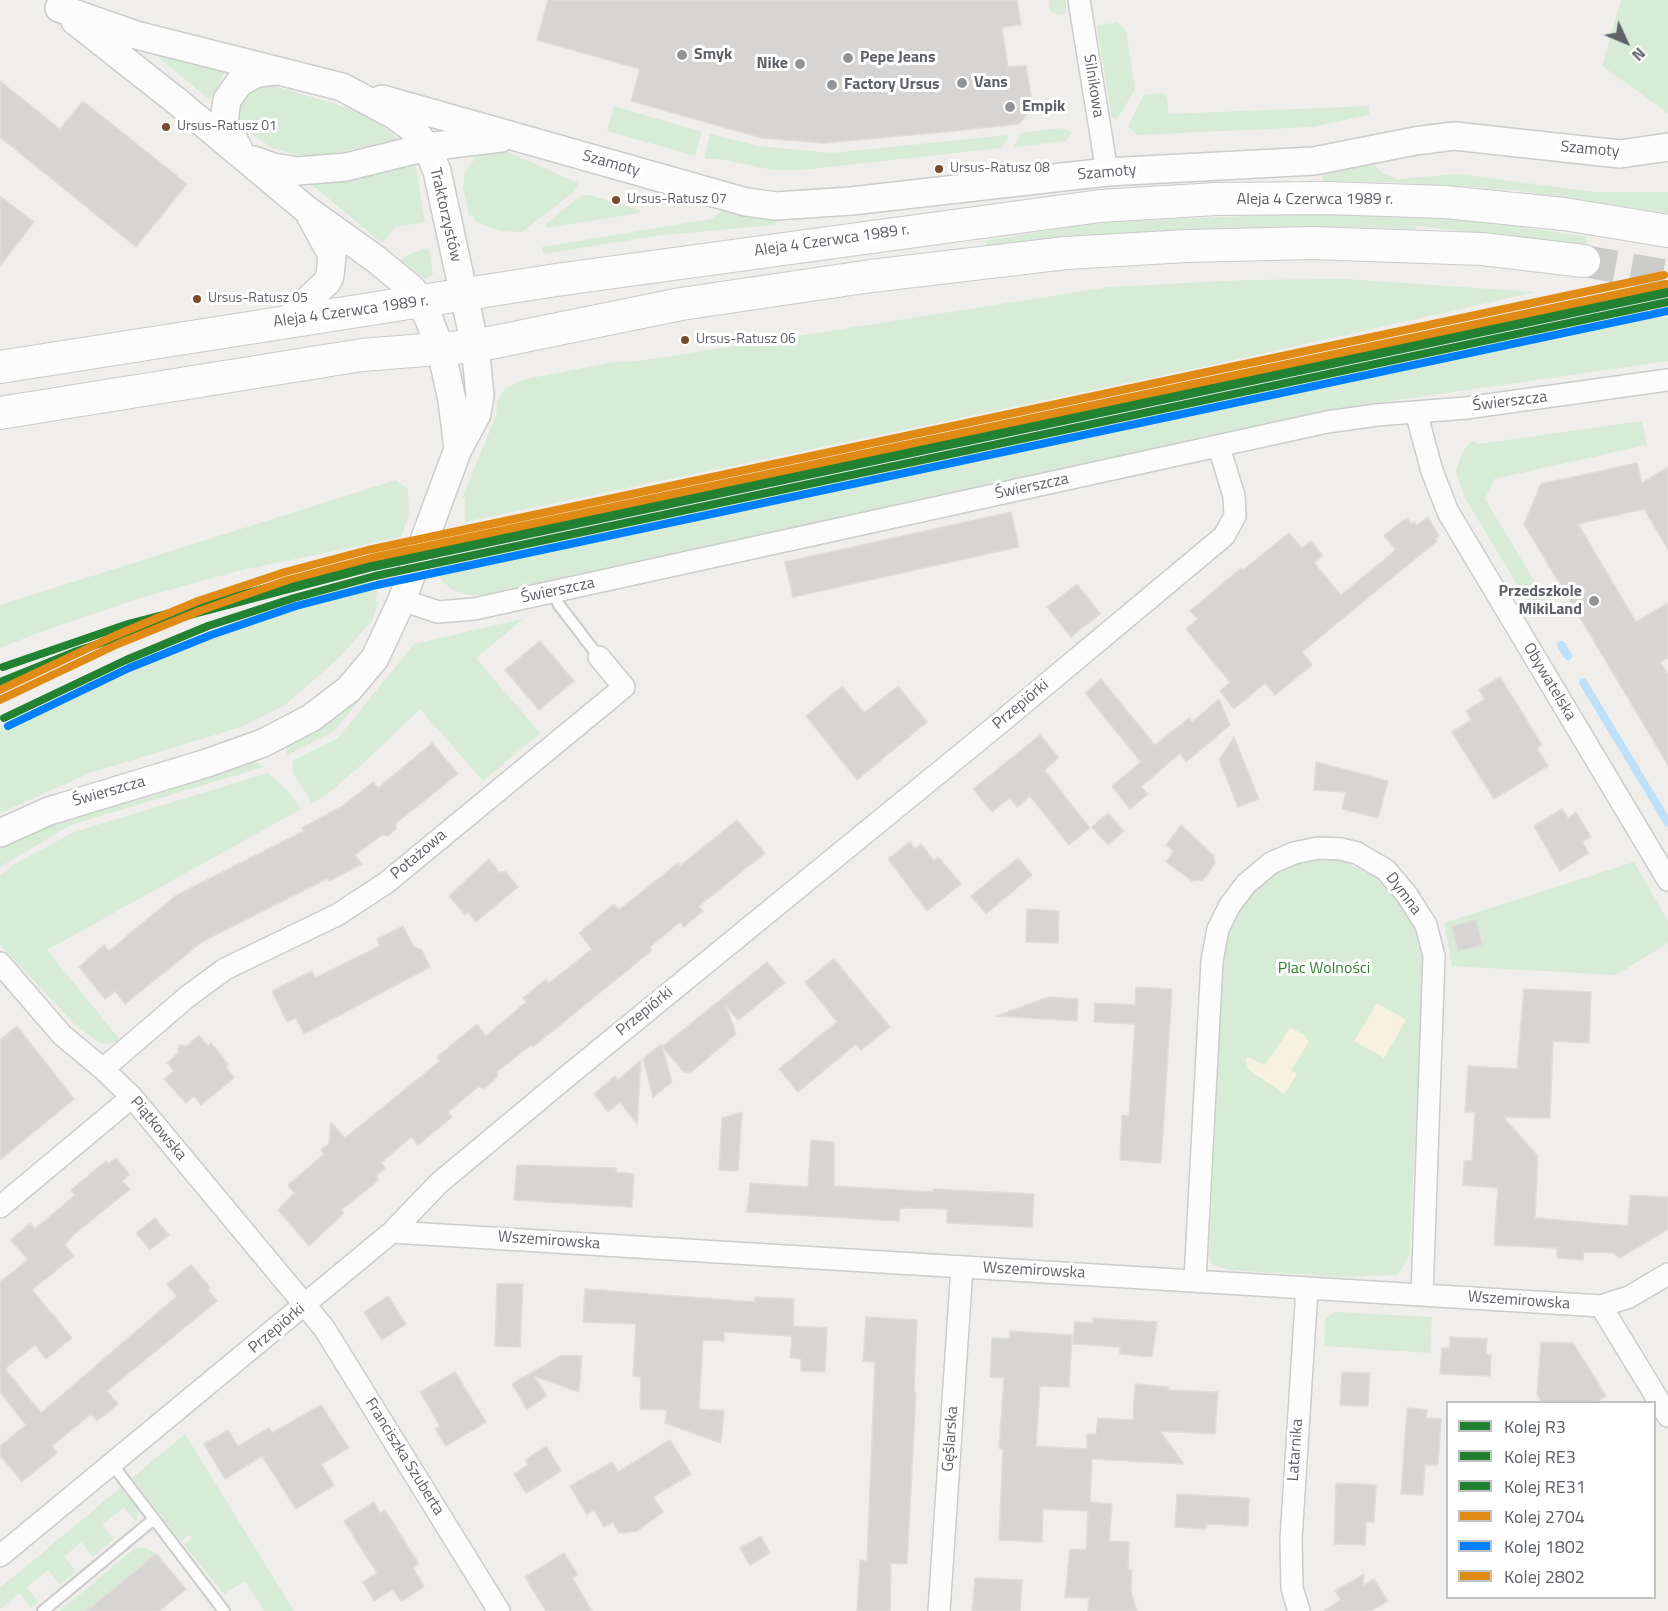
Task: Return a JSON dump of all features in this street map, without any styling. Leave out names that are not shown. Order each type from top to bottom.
[{"type":"main road","name":"Aleja 4 Czerwca 1989 r.","points":[[0,367],[462,296],[537,282],[1100,206],[1204,200],[1327,198],[1445,202],[1584,216],[1668,231]]},
{"type":"main road","points":[[0,412],[380,352],[441,350],[475,346],[681,304],[871,276],[1066,253],[1187,246],[1313,243],[1482,249],[1584,261]]},
{"type":"street","name":"Silnikowa","points":[[1079,0],[1107,172]]},
{"type":"street","name":"Traktorzystów","points":[[54,4],[136,35],[342,87],[394,115],[412,128],[427,147],[441,189],[462,296],[475,346],[480,395],[477,414],[458,448],[436,513]]},
{"type":"street","name":"Traktorzystów","points":[[54,4],[308,210],[377,260],[412,289],[421,302],[441,350],[452,400],[458,448]]},
{"type":"street","name":"Traktorzystów","points":[[244,157],[231,139],[224,121],[227,100],[239,83],[257,73],[278,71]]},
{"type":"street","name":"Szamoty","points":[[342,87],[746,202],[776,206],[851,201],[1107,172],[1314,161],[1415,141],[1454,136],[1620,154],[1668,147]]},
{"type":"street","name":"Szamoty","points":[[244,157],[273,167],[298,171],[346,167],[427,147],[517,137]]},
{"type":"street","points":[[441,189],[453,159],[473,141]]},
{"type":"street","points":[[285,322],[330,276],[332,255],[308,210]]},
{"type":"street","name":"Świerszcza","points":[[402,600],[428,609],[449,612],[553,592],[1327,422],[1466,408],[1668,380]]},
{"type":"street","name":"Obywatelska","points":[[1416,412],[1432,471],[1448,512],[1666,871]]},
{"type":"street","name":"Przepiórki","points":[[0,1556],[392,1232],[447,1176],[1224,536],[1235,516],[1234,496],[1219,447]]},
{"type":"street","name":"Świerszcza","points":[[0,833],[75,802],[234,754],[263,743],[311,718],[349,689],[375,658],[402,600],[436,513]]},
{"type":"street","name":"Potażowa","points":[[103,1069],[187,997],[225,969],[337,915],[386,883],[624,687],[599,657]]},
{"type":"street","name":"Dymna","points":[[1195,1280],[1212,961],[1218,928],[1230,904],[1246,884],[1271,863],[1294,853],[1318,848],[1341,849],[1358,853],[1386,870],[1407,895],[1426,926],[1434,956],[1422,1295]]},
{"type":"street","name":"Piątkowska","points":[[0,963],[62,1035],[132,1097],[305,1305]]},
{"type":"street","points":[[0,1206],[132,1097]]},
{"type":"street","name":"Wszemirowska","points":[[392,1232],[1601,1306],[1629,1297],[1668,1274]]},
{"type":"street","name":"Gęślarska","points":[[939,1611],[962,1267]]},
{"type":"street","name":"Latarnika","points":[[1299,1611],[1292,1588],[1291,1539],[1307,1288]]},
{"type":"street","name":"Franciszka Szuberta","points":[[305,1305],[324,1328],[499,1611]]},
{"type":"street","points":[[1601,1306],[1668,1416]]},
{"type":"lane","name":"Potażowa","points":[[553,592],[559,605],[599,657]]},
{"type":"lane","points":[[112,1464],[224,1611]]},
{"type":"lane","points":[[43,1611],[154,1519]]},
{"type":"green space","points":[[1049,0],[1066,0],[1066,14],[1058,15],[1050,11]]},
{"type":"green space","points":[[1621,0],[1668,0],[1668,113],[1602,66]]},
{"type":"green space","points":[[1117,22],[1126,30],[1135,90],[1117,119],[1112,117],[1097,26]]},
{"type":"green space","points":[[148,46],[225,72],[210,100],[147,48]]},
{"type":"green space","points":[[266,84],[363,112],[400,139],[321,156],[306,157],[274,149],[242,126],[239,117],[239,105],[245,94]]},
{"type":"green space","points":[[1162,93],[1166,95],[1169,114],[1369,106],[1369,115],[1312,127],[1137,135],[1128,126],[1144,95]]},
{"type":"green space","points":[[614,106],[702,132],[695,156],[607,131]]},
{"type":"green space","points":[[1060,128],[1072,132],[1066,141],[1014,147],[1021,133]]},
{"type":"green space","points":[[710,134],[759,146],[831,153],[1009,135],[1002,148],[801,170],[773,170],[704,158]]},
{"type":"green space","points":[[496,150],[506,151],[578,183],[575,191],[522,232],[500,231],[475,221],[473,215],[469,216],[463,187],[465,172],[476,157]]},
{"type":"green space","points":[[412,164],[416,167],[425,222],[396,227],[382,243],[309,182]]},
{"type":"green space","points":[[1373,164],[1384,174],[1400,179],[1458,174],[1595,192],[1668,192],[1668,213],[1513,190],[1390,182],[1323,181],[1323,174]]},
{"type":"green space","points":[[582,195],[640,210],[640,213],[546,228],[545,224]]},
{"type":"green space","points":[[722,211],[775,220],[776,225],[663,235],[543,254],[542,247],[711,219]]},
{"type":"green space","points":[[1322,213],[1482,220],[1587,237],[1586,245],[1417,226],[1416,229],[1305,226],[1125,233],[986,246],[985,241],[1087,224]]},
{"type":"green space","points":[[429,248],[433,274],[425,279],[401,260],[411,253]]},
{"type":"green space","points":[[1345,279],[1536,292],[1203,367],[465,522],[466,497],[462,498],[496,416],[498,400],[506,388],[526,379],[614,362],[639,361],[1109,287],[1245,280]]},
{"type":"green space","points":[[1633,310],[1635,313],[1642,311],[1643,315],[1668,318],[1668,361],[1356,406],[481,595],[467,595],[451,589],[441,579],[435,567],[435,563],[465,556],[990,449]]},
{"type":"green space","points":[[1642,421],[1647,445],[1494,479],[1485,499],[1547,602],[1533,611],[1464,496],[1456,471],[1462,453],[1471,441],[1478,444]]},
{"type":"green space","points":[[396,480],[408,489],[409,514],[401,537],[238,571],[140,598],[0,648],[0,605]]},
{"type":"green space","points":[[381,575],[375,601],[379,602],[372,620],[342,655],[285,705],[241,727],[90,773],[0,813],[0,727],[112,671],[166,648],[284,603]]},
{"type":"green space","points":[[523,619],[476,658],[540,733],[483,781],[420,709],[367,760],[325,796],[312,803],[293,773],[292,761],[338,738],[414,644]]},
{"type":"green space","points":[[371,687],[333,732],[287,755],[287,746],[330,722]]},
{"type":"green space","points":[[255,761],[263,767],[71,825],[0,867],[0,848],[54,823]]},
{"type":"green space","points":[[268,773],[288,791],[301,809],[47,950],[121,1041],[102,1044],[75,1025],[0,945],[0,876],[16,863],[74,832]]},
{"type":"green space","name":"Plac Wolności","points":[[1314,858],[1343,861],[1378,878],[1397,894],[1418,930],[1425,953],[1409,1256],[1398,1275],[1340,1277],[1230,1270],[1213,1265],[1209,1256],[1224,946],[1240,904],[1262,882],[1287,865]]},
{"type":"green space","points":[[1634,862],[1668,921],[1668,943],[1616,975],[1452,966],[1444,923]]},
{"type":"green space","points":[[1335,1312],[1432,1317],[1430,1353],[1324,1346],[1326,1319]]},
{"type":"green space","points":[[185,1434],[294,1611],[264,1611],[245,1581],[224,1594],[184,1545],[192,1539],[190,1535],[181,1541],[132,1478]]},
{"type":"green space","points":[[120,1488],[139,1510],[136,1522],[124,1507],[102,1525],[114,1539],[93,1557],[81,1542],[64,1557],[76,1571],[60,1584],[48,1570],[27,1587],[38,1602],[31,1608],[19,1593],[0,1609],[0,1588]]},
{"type":"green space","points":[[135,1548],[147,1548],[156,1554],[87,1611],[60,1611]]},
{"type":"sand","points":[[1377,1003],[1406,1020],[1384,1058],[1354,1041]]},
{"type":"sand","points":[[1290,1028],[1304,1034],[1309,1042],[1291,1070],[1297,1074],[1284,1094],[1248,1069],[1246,1060],[1247,1057],[1265,1065]]},
{"type":"building","name":"Factory Ursus","points":[[548,0],[1017,0],[1021,25],[1002,27],[1008,67],[1026,66],[1033,107],[1019,124],[824,143],[762,138],[631,101],[640,69],[537,40]]},
{"type":"building","points":[[0,81],[60,129],[83,101],[187,184],[136,247],[0,137]]},
{"type":"building","points":[[0,196],[34,222],[0,266]]},
{"type":"building","points":[[1637,463],[1642,483],[1668,467],[1668,549],[1644,509],[1578,524],[1636,622],[1668,603],[1668,658],[1660,662],[1668,675],[1668,765],[1524,524],[1541,484]]},
{"type":"building","points":[[1011,512],[1019,547],[793,597],[785,562]]},
{"type":"building","points":[[1428,517],[1439,536],[1435,539],[1437,541],[1302,652],[1312,665],[1275,695],[1265,683],[1234,709],[1220,691],[1230,682],[1186,629],[1198,619],[1190,611],[1241,568],[1243,570],[1289,533],[1302,548],[1311,541],[1323,556],[1314,563],[1341,595],[1396,550],[1384,535],[1407,518],[1412,524],[1414,522],[1417,525]]},
{"type":"building","points":[[1077,584],[1100,614],[1071,637],[1047,607]]},
{"type":"building","points":[[540,641],[574,681],[539,710],[505,670]]},
{"type":"building","points":[[1500,677],[1542,745],[1537,748],[1548,766],[1494,799],[1452,732],[1471,720],[1466,711],[1485,699],[1479,690]]},
{"type":"building","points":[[1101,679],[1155,745],[1189,718],[1192,722],[1219,699],[1230,725],[1186,762],[1180,753],[1141,787],[1148,794],[1130,809],[1112,786],[1141,762],[1085,693]]},
{"type":"building","points":[[842,686],[864,713],[898,686],[927,722],[857,780],[806,716]]},
{"type":"building","points":[[1040,735],[1059,758],[1044,770],[1090,828],[1069,845],[1030,796],[1017,807],[1010,798],[992,812],[973,789]]},
{"type":"building","points":[[1234,737],[1259,799],[1238,807],[1219,760]]},
{"type":"building","points":[[432,743],[458,774],[396,823],[396,829],[388,836],[382,835],[355,855],[362,864],[329,881],[328,878],[202,942],[125,1004],[115,991],[105,999],[79,967],[104,945],[109,951],[175,896],[304,831],[302,828],[341,807],[373,782],[378,788]]},
{"type":"building","points":[[1316,762],[1388,781],[1378,818],[1342,809],[1346,792],[1314,790]]},
{"type":"building","points":[[1562,809],[1568,818],[1576,812],[1591,837],[1582,842],[1589,853],[1560,871],[1534,826]]},
{"type":"building","points":[[1108,813],[1124,831],[1108,845],[1092,827]]},
{"type":"building","points":[[737,820],[765,853],[699,906],[703,911],[684,927],[680,922],[650,947],[652,950],[634,965],[533,1047],[531,1045],[498,1071],[497,1077],[485,1088],[478,1087],[448,1112],[452,1117],[418,1145],[411,1137],[381,1163],[385,1168],[376,1176],[379,1180],[341,1210],[344,1213],[309,1246],[278,1210],[294,1193],[288,1185],[324,1154],[321,1150],[329,1144],[331,1122],[345,1138],[440,1061],[437,1057],[477,1024],[486,1036],[526,1002],[523,998],[546,979],[549,983],[592,949],[579,933],[614,904],[619,910],[678,863],[680,866]]},
{"type":"building","points":[[1181,825],[1214,856],[1215,863],[1203,880],[1192,881],[1166,862],[1174,851],[1166,845]]},
{"type":"building","points":[[910,842],[915,849],[921,844],[934,861],[938,857],[961,884],[927,911],[888,859]]},
{"type":"building","points":[[1018,858],[1032,875],[986,914],[971,896]]},
{"type":"building","points":[[489,859],[499,872],[506,872],[518,887],[476,922],[468,912],[465,915],[449,896]]},
{"type":"building","points":[[1027,909],[1059,911],[1058,943],[1026,942]]},
{"type":"building","points":[[1476,920],[1482,945],[1458,951],[1452,926]]},
{"type":"building","points":[[403,926],[413,946],[422,950],[430,967],[304,1034],[296,1018],[287,1022],[272,991],[312,971],[315,978],[380,946],[377,939]]},
{"type":"building","points":[[834,959],[890,1027],[861,1050],[856,1044],[798,1092],[779,1069],[837,1022],[805,982]]},
{"type":"building","points":[[767,962],[785,983],[738,1020],[726,1006],[736,1034],[691,1072],[684,1072],[662,1047]]},
{"type":"building","points":[[1136,987],[1172,989],[1161,1163],[1120,1160],[1122,1115],[1129,1116],[1135,1024],[1094,1022],[1095,1003],[1135,1005]]},
{"type":"building","points":[[1524,989],[1591,992],[1589,1043],[1553,1041],[1550,1118],[1503,1117],[1538,1156],[1535,1218],[1628,1226],[1630,1195],[1668,1197],[1668,1229],[1620,1258],[1613,1253],[1584,1252],[1583,1260],[1557,1258],[1557,1248],[1494,1245],[1498,1188],[1463,1185],[1464,1161],[1472,1161],[1475,1112],[1465,1112],[1468,1066],[1517,1069]]},
{"type":"building","points":[[1049,997],[1078,999],[1077,1021],[996,1016]]},
{"type":"building","points":[[17,1026],[74,1099],[0,1160],[0,1040]]},
{"type":"building","points":[[199,1035],[208,1046],[211,1043],[228,1064],[226,1066],[234,1078],[201,1105],[194,1096],[186,1103],[164,1079],[174,1071],[167,1063],[178,1053],[179,1045],[187,1046]]},
{"type":"building","points":[[661,1044],[672,1082],[653,1097],[643,1059]]},
{"type":"building","points":[[641,1060],[637,1124],[620,1102],[608,1112],[594,1094],[615,1076],[618,1080]]},
{"type":"building","points":[[742,1112],[738,1171],[719,1170],[722,1118]]},
{"type":"building","points":[[811,1140],[834,1142],[834,1186],[933,1192],[933,1189],[1034,1194],[1032,1227],[947,1223],[947,1209],[900,1208],[899,1221],[747,1212],[750,1183],[808,1187]]},
{"type":"building","points":[[116,1158],[130,1175],[122,1181],[130,1189],[71,1237],[65,1245],[74,1256],[32,1290],[72,1338],[46,1359],[35,1345],[5,1369],[41,1413],[177,1296],[167,1284],[191,1265],[210,1287],[208,1290],[217,1301],[107,1391],[118,1404],[97,1421],[91,1414],[52,1446],[57,1453],[22,1482],[0,1455],[0,1446],[26,1425],[0,1392],[0,1282],[28,1260],[11,1240],[30,1223],[35,1229],[75,1195],[71,1190],[106,1161],[108,1164]]},
{"type":"building","points":[[517,1165],[616,1168],[616,1172],[634,1174],[632,1207],[514,1200]]},
{"type":"building","points":[[155,1218],[169,1235],[150,1250],[136,1233]]},
{"type":"building","points":[[497,1284],[523,1284],[520,1347],[495,1346]]},
{"type":"building","points":[[585,1289],[755,1302],[755,1297],[794,1299],[793,1326],[827,1328],[825,1372],[801,1371],[801,1359],[790,1358],[792,1336],[724,1332],[724,1341],[703,1340],[699,1409],[724,1411],[721,1443],[665,1423],[667,1410],[640,1409],[641,1377],[633,1376],[636,1324],[583,1322]]},
{"type":"building","points":[[388,1296],[406,1324],[382,1340],[364,1312]]},
{"type":"building","points":[[866,1317],[917,1320],[914,1392],[916,1392],[907,1564],[891,1563],[890,1611],[857,1611],[860,1560],[867,1561],[875,1362],[863,1361]]},
{"type":"building","points":[[1093,1318],[1157,1322],[1152,1357],[1120,1354],[1120,1347],[1073,1344],[1075,1322],[1093,1323]]},
{"type":"building","points":[[1010,1331],[1072,1335],[1069,1387],[1040,1386],[1036,1446],[1087,1449],[1087,1434],[1096,1435],[1098,1418],[1133,1420],[1135,1384],[1168,1387],[1168,1390],[1218,1392],[1215,1434],[1160,1431],[1184,1464],[1092,1459],[1090,1502],[1112,1504],[1109,1541],[1129,1542],[1128,1570],[1132,1570],[1131,1592],[1137,1611],[1088,1611],[1089,1598],[1065,1597],[1070,1549],[1086,1550],[1088,1511],[1043,1509],[1042,1542],[999,1540],[1003,1449],[999,1448],[1004,1378],[990,1377],[992,1338],[1010,1339]]},
{"type":"building","points":[[1450,1337],[1487,1339],[1486,1354],[1491,1355],[1490,1376],[1440,1374],[1442,1348],[1450,1348]]},
{"type":"building","points":[[1541,1342],[1573,1343],[1606,1396],[1598,1401],[1541,1401],[1537,1394]]},
{"type":"building","points":[[562,1355],[582,1356],[579,1392],[534,1376],[547,1396],[527,1409],[512,1384]]},
{"type":"building","points":[[455,1372],[486,1422],[446,1446],[435,1429],[440,1426],[420,1392]]},
{"type":"building","points":[[1342,1372],[1370,1373],[1368,1406],[1340,1405]]},
{"type":"building","points":[[321,1405],[349,1448],[321,1464],[334,1485],[296,1509],[262,1456],[225,1479],[204,1444],[228,1430],[238,1446],[269,1428],[272,1433]]},
{"type":"building","points":[[1407,1408],[1427,1410],[1426,1418],[1441,1419],[1438,1465],[1425,1465],[1423,1495],[1401,1494]]},
{"type":"building","points":[[670,1440],[691,1474],[653,1497],[663,1512],[637,1531],[619,1533],[613,1522],[604,1527],[594,1510],[587,1515],[570,1486],[612,1462],[618,1472]]},
{"type":"building","points":[[546,1446],[561,1471],[526,1493],[514,1474],[528,1465],[525,1460]]},
{"type":"building","points":[[1336,1483],[1376,1485],[1374,1522],[1366,1522],[1365,1545],[1334,1544]]},
{"type":"building","points":[[1177,1494],[1249,1498],[1248,1526],[1206,1524],[1206,1529],[1175,1527]]},
{"type":"building","points":[[374,1502],[380,1513],[385,1510],[419,1564],[413,1568],[424,1587],[401,1601],[393,1589],[374,1601],[363,1582],[377,1573],[344,1521]]},
{"type":"building","points":[[761,1536],[770,1553],[750,1565],[740,1548]]},
{"type":"building","points":[[564,1553],[578,1575],[572,1578],[592,1611],[546,1611],[525,1577]]},
{"type":"building","points":[[156,1554],[186,1589],[159,1611],[87,1611]]},
{"type":"building","points":[[1364,1574],[1363,1586],[1374,1579],[1388,1601],[1371,1611],[1324,1611],[1341,1600],[1335,1591]]},
{"type":"building","points":[[975,1578],[1022,1580],[1020,1611],[972,1611]]},
{"type":"waterway","points":[[1561,645],[1568,656]]},
{"type":"waterway","points":[[1583,682],[1668,823]]},
{"type":"tunnel","points":[[1584,261],[1668,276]]},
{"type":"rail line","name":"2802","points":[[0,690],[114,636],[198,601],[285,572],[368,550],[1664,275]]},
{"type":"rail line","name":"2704","points":[[0,700],[118,644],[202,610],[288,580],[371,558],[1666,284]]},
{"type":"rail line","name":"RE3","points":[[3,667],[128,624],[350,566],[1668,287]]},
{"type":"rail line","name":"R3","points":[[0,682],[77,651],[171,620],[373,567],[1668,293]]},
{"type":"rail line","name":"RE31","points":[[4,718],[126,660],[208,626],[294,598],[375,576],[1668,302]]},
{"type":"rail line","name":"1802","points":[[8,726],[129,668],[211,635],[296,606],[377,585],[1668,311]]},
{"type":"place","name":"Smyk","points":[[682,55]]},
{"type":"place","name":"Pepe Jeans","points":[[848,58]]},
{"type":"place","name":"Nike","points":[[800,64]]},
{"type":"place","name":"Vans","points":[[962,83]]},
{"type":"place","name":"Factory Ursus","points":[[832,85]]},
{"type":"place","name":"Empik","points":[[1010,107]]},
{"type":"place","name":"Ursus-Ratusz 01","points":[[166,127]]},
{"type":"place","name":"Ursus-Ratusz 08","points":[[939,169]]},
{"type":"place","name":"Ursus-Ratusz 07","points":[[616,200]]},
{"type":"place","name":"Ursus-Ratusz 05","points":[[197,299]]},
{"type":"place","name":"Ursus-Ratusz 06","points":[[685,340]]},
{"type":"place","name":"Przedszkole MikiLand","points":[[1594,601]]}]
